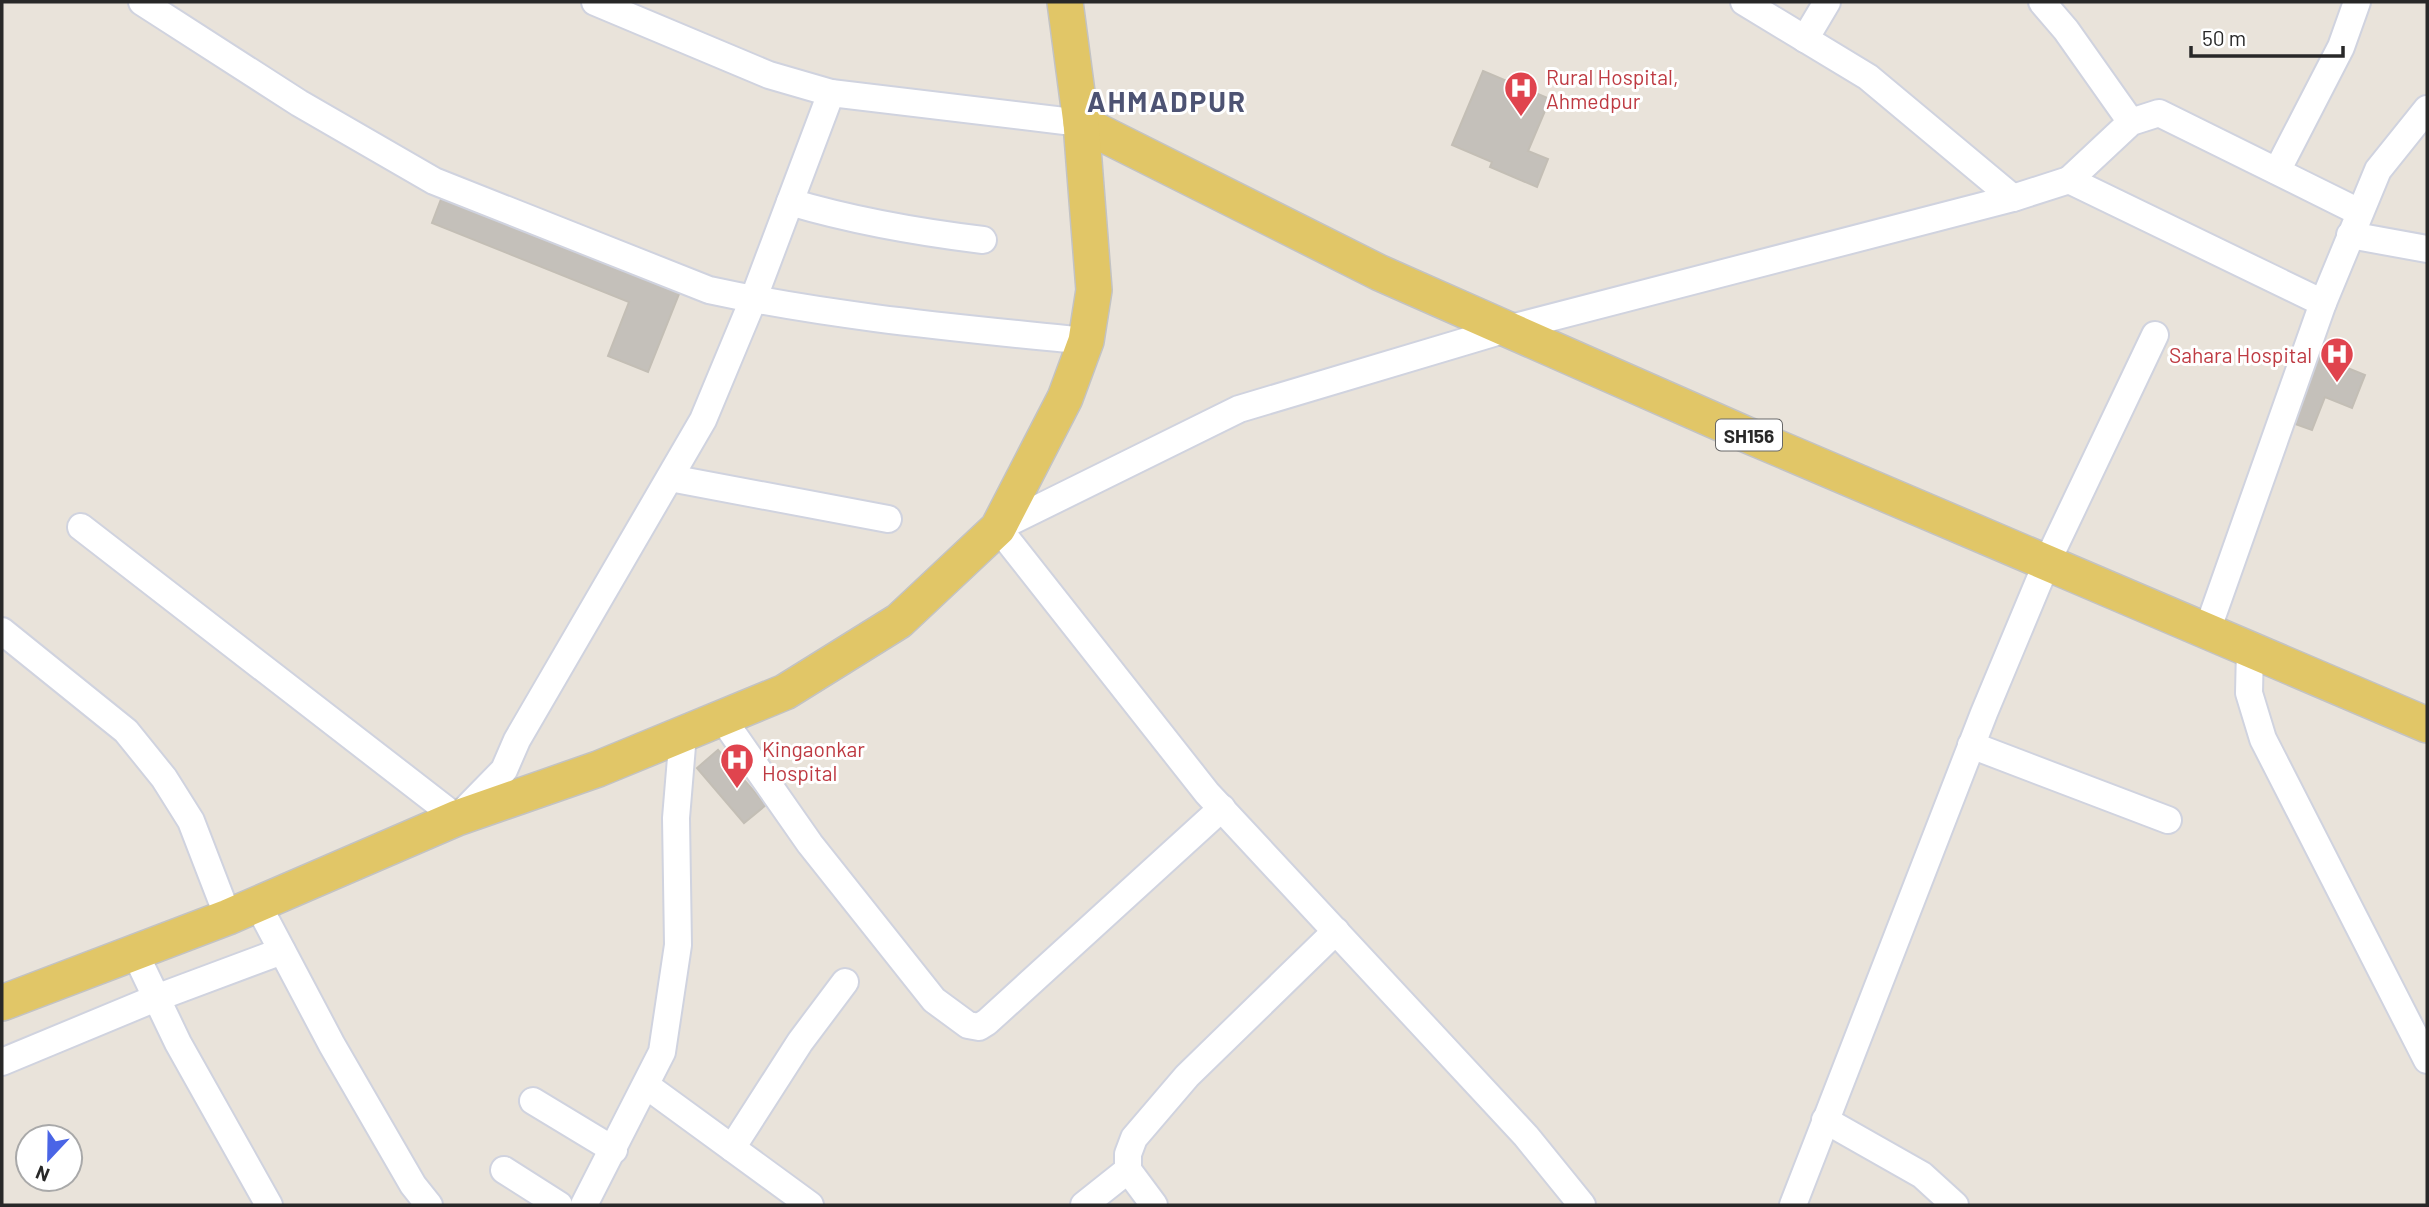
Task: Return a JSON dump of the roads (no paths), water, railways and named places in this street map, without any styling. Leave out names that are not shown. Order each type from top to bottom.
[{"type":"main road","points":[[2,1003],[243,911],[457,818],[598,769],[785,692],[898,621],[998,528],[1065,398],[1086,341],[1094,290],[1081,123],[1065,2]]},
{"type":"main road","name":"SH156","points":[[1081,123],[1380,273],[2427,725]]},
{"type":"street","points":[[142,2],[299,103],[434,181],[709,290],[753,300],[909,323],[1086,341]]},
{"type":"street","points":[[595,2],[768,75],[831,93],[1081,123]]},
{"type":"street","points":[[1744,2],[1868,77],[2013,198]]},
{"type":"street","points":[[1805,39],[1827,2]]},
{"type":"street","points":[[2042,2],[2066,30],[2132,121]]},
{"type":"street","points":[[2277,171],[2341,47],[2357,2]]},
{"type":"street","points":[[81,527],[457,818],[504,770],[517,740],[703,420],[753,300],[831,93]]},
{"type":"street","points":[[2207,631],[2323,303],[2355,224],[2378,170],[2427,109]]},
{"type":"street","points":[[1582,1205],[1526,1136],[1222,808],[998,528],[1239,409],[1507,328],[2013,198],[2068,180],[2132,121],[2159,113],[2277,171],[2355,224],[2427,249]]},
{"type":"street","points":[[2068,180],[2323,303]]},
{"type":"street","points":[[790,202],[849,220],[901,230],[983,240]]},
{"type":"street","points":[[1793,1205],[1971,745],[2047,562],[2155,335]]},
{"type":"street","points":[[670,478],[888,519]]},
{"type":"street","points":[[2,631],[126,731],[164,778],[243,911],[282,951],[332,1045],[413,1185],[429,1205]]},
{"type":"street","points":[[2250,649],[2249,693],[2263,739],[2427,1060]]},
{"type":"street","points":[[722,718],[810,844],[934,1000],[968,1025],[979,1027],[1222,808]]},
{"type":"street","points":[[584,1205],[662,1052],[678,945],[676,818],[683,734]]},
{"type":"street","points":[[1971,745],[2168,820]]},
{"type":"street","points":[[1154,1205],[1128,1170],[1128,1154],[1134,1138],[1187,1076],[1336,931]]},
{"type":"street","points":[[2,1062],[156,998],[282,951]]},
{"type":"street","points":[[135,953],[178,1043],[269,1205]]},
{"type":"street","points":[[732,1148],[800,1042],[845,982]]},
{"type":"street","points":[[647,1086],[732,1148],[798,1202]]},
{"type":"street","points":[[533,1101],[614,1150]]},
{"type":"street","points":[[1825,1120],[1922,1175],[1955,1205]]},
{"type":"street","points":[[504,1170],[559,1205]]},
{"type":"street","points":[[1084,1205],[1128,1170]]},
{"type":"place","name":"Rural Hospital, Ahmedpur","points":[[1521,118]]},
{"type":"place","name":"Sahara Hospital","points":[[2337,384]]},
{"type":"place","name":"Kingaonkar Hospital","points":[[737,790]]},
{"type":"district","name":"AHMADPUR","points":[[1167,101]]}]
